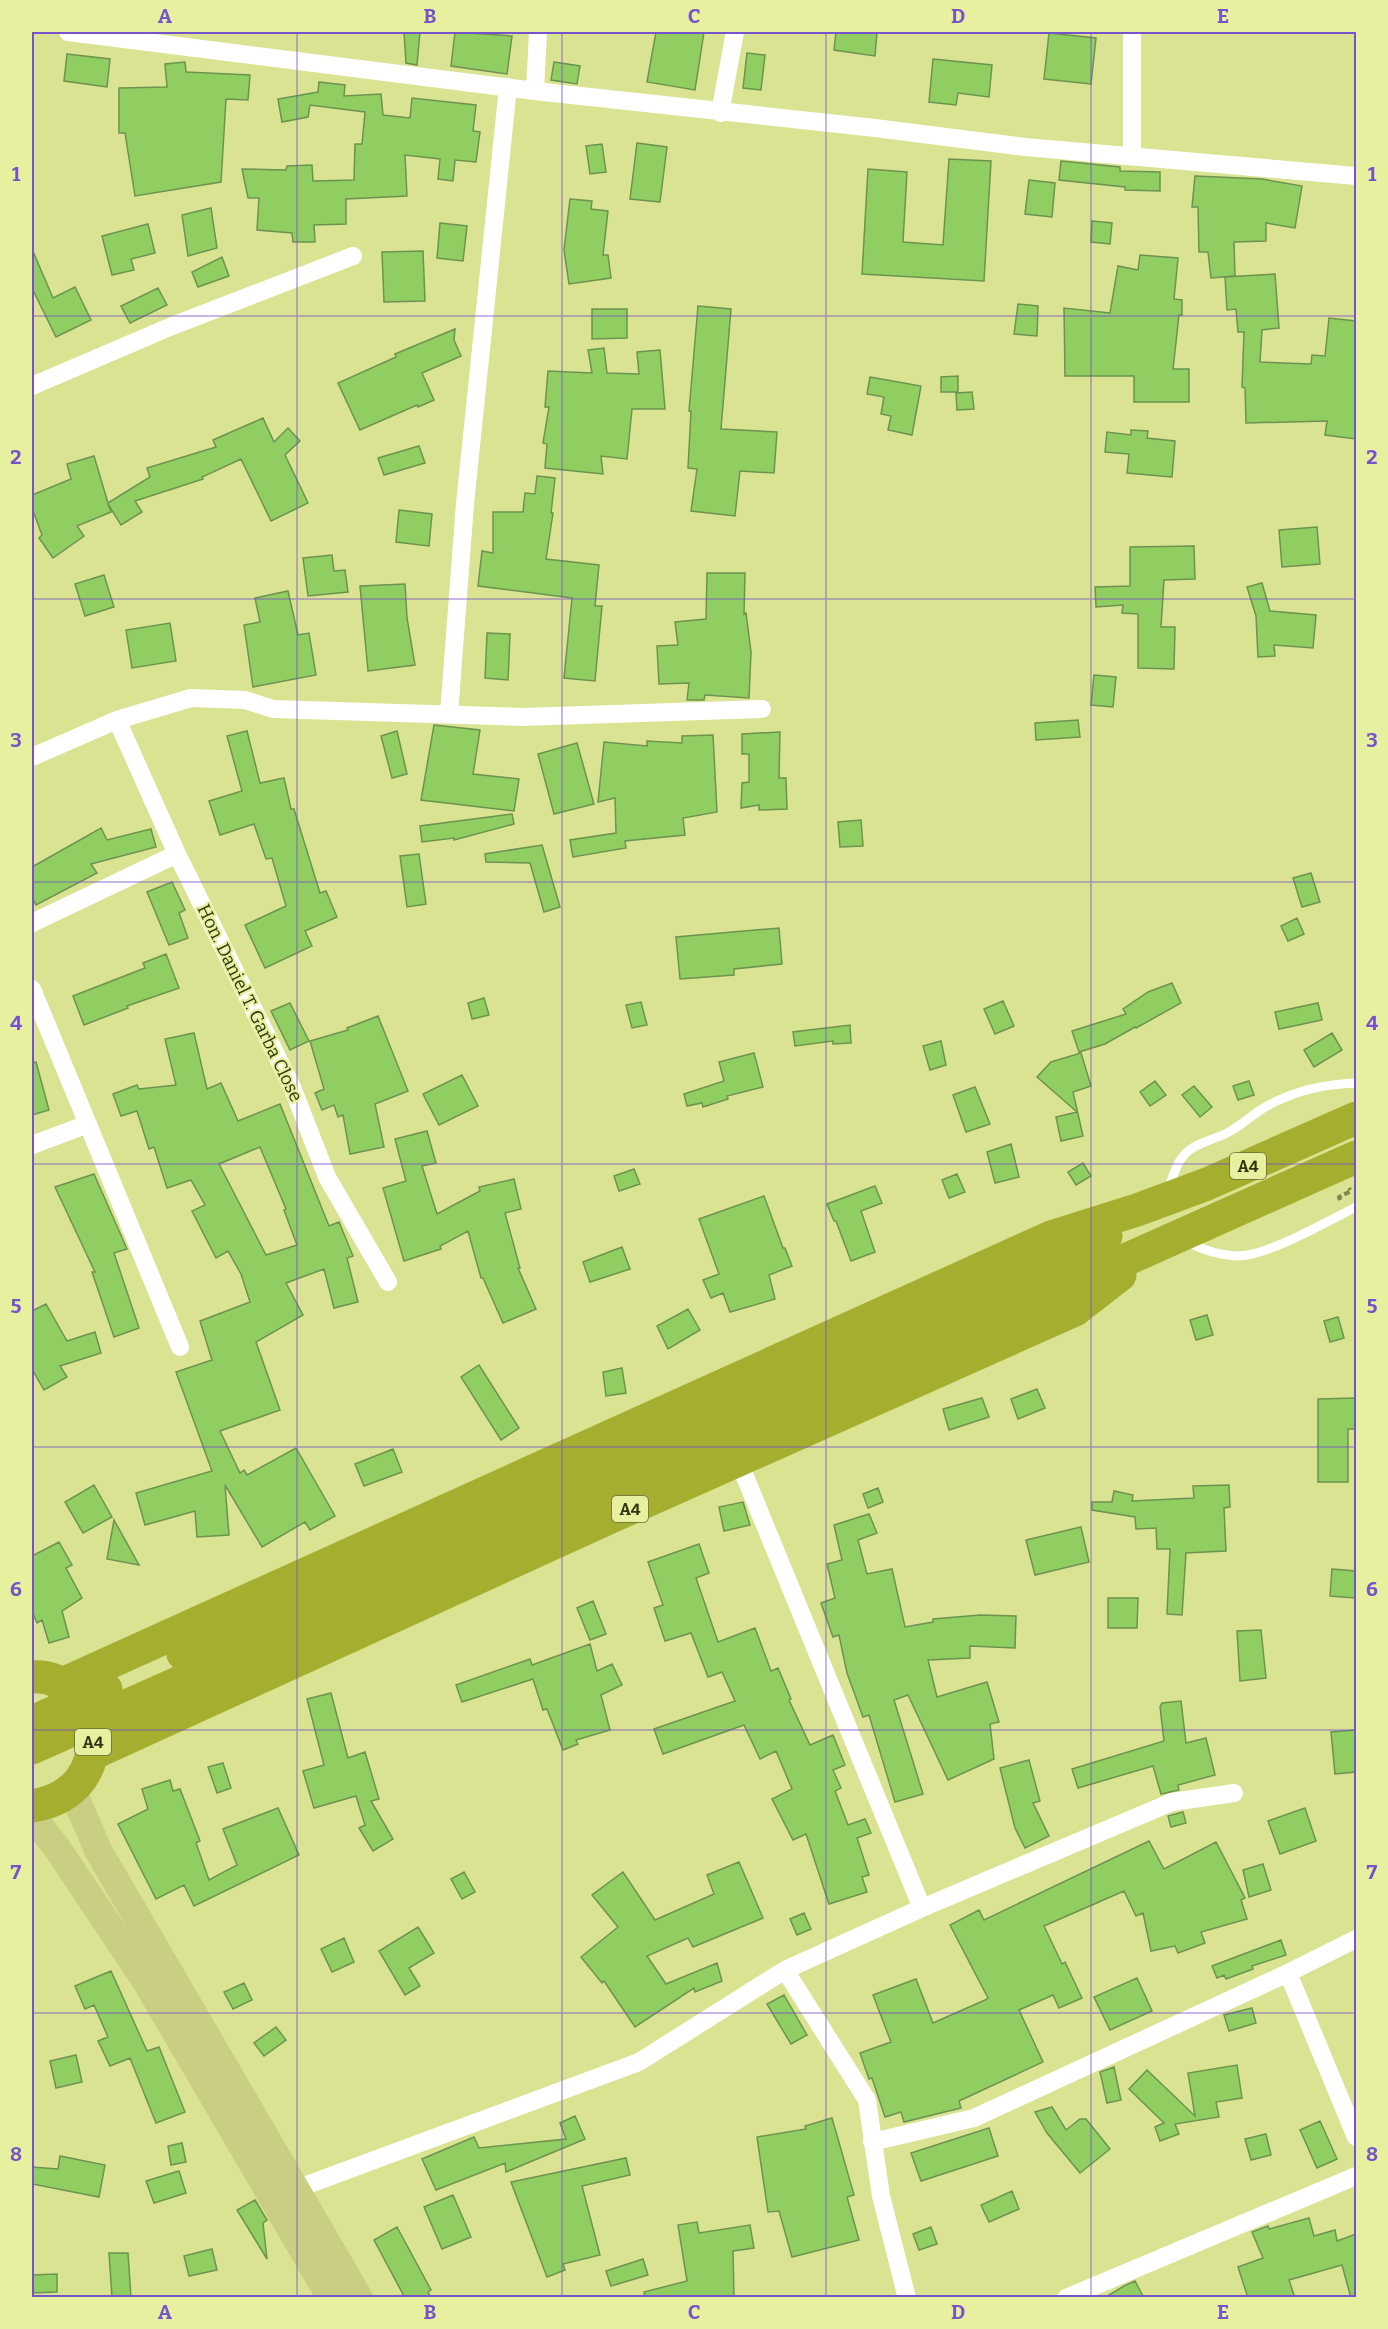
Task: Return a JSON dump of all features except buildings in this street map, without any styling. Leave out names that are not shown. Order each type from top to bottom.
[{"type":"highway","name":"A4","points":[[46,1681],[1051,1237],[1150,1205],[1356,1118]]},
{"type":"highway","name":"A4","points":[[32,1722],[1090,1260],[1167,1242],[1356,1156]]},
{"type":"highway","name":"A4","points":[[32,1748],[1090,1260],[1110,1234],[1150,1205]]},
{"type":"highway","name":"A4","points":[[92,1754],[613,1516],[739,1462],[1075,1310],[1167,1242]]},
{"type":"highway","name":"A4","points":[[32,1806],[50,1803],[72,1790],[85,1774],[92,1754],[93,1734],[87,1714],[76,1697],[46,1681]]},
{"type":"main road","points":[[72,1790],[99,1852],[359,2298]]},
{"type":"main road","points":[[32,1816],[57,1848],[147,1983],[331,2298]]},
{"type":"street","points":[[68,32],[720,113],[875,128],[1025,147],[1132,155],[1294,173],[1356,176]]},
{"type":"street","points":[[535,91],[538,32]]},
{"type":"street","points":[[720,113],[735,32]]},
{"type":"street","points":[[1132,32],[1132,155]]},
{"type":"street","points":[[449,714],[465,504],[508,87]]},
{"type":"street","points":[[32,386],[172,326],[353,256]]},
{"type":"street","points":[[32,757],[117,720],[191,698],[245,700],[273,709],[523,717],[762,709]]},
{"type":"street","name":"Hon. Daniel T. Garba Close","points":[[117,720],[177,854],[292,1087],[327,1177],[388,1282]]},
{"type":"street","points":[[32,923],[177,854]]},
{"type":"street","points":[[32,988],[180,1347]]},
{"type":"street","points":[[32,1145],[88,1124]]},
{"type":"street","points":[[739,1462],[922,1908]]},
{"type":"street","points":[[296,2189],[639,2062],[784,1970],[922,1908],[1172,1802],[1234,1793]]},
{"type":"street","points":[[872,2142],[974,2118],[1288,1973],[1356,1939]]},
{"type":"street","points":[[784,1970],[867,2100],[881,2196],[907,2298]]},
{"type":"street","points":[[1288,1973],[1356,2137]]},
{"type":"street","points":[[1066,2298],[1356,2176]]},
{"type":"lane","points":[[1150,1205],[1181,1159],[1196,1146],[1224,1135],[1250,1121],[1266,1107],[1294,1094],[1329,1084],[1356,1083]]},
{"type":"lane","points":[[1167,1242],[1211,1253],[1239,1256],[1269,1249],[1356,1207]]}]
